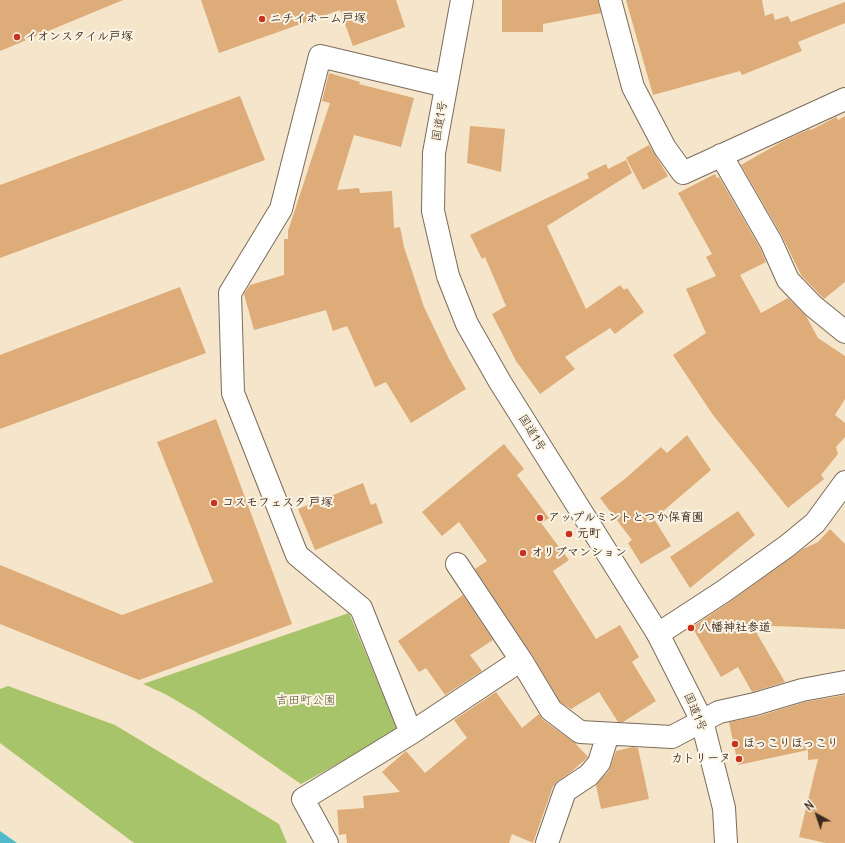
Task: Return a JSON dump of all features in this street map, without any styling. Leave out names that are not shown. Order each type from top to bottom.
[{"type":"main road","name":"国道1号","points":[[462,0],[434,153],[433,211],[448,276],[467,324],[500,382],[658,634],[702,721],[724,808],[726,843]]},
{"type":"main road","points":[[610,0],[633,87],[665,148],[682,172],[845,99]]},
{"type":"main road","points":[[411,733],[360,608],[297,555],[233,393],[230,292],[281,209],[320,56],[446,86]]},
{"type":"main road","points":[[721,155],[771,242],[788,280],[813,306],[845,332]]},
{"type":"main road","points":[[658,634],[724,591],[792,542],[815,523],[845,482]]},
{"type":"main road","points":[[457,564],[521,660],[551,710],[580,732],[672,737],[719,712],[755,704],[802,690],[845,682]]},
{"type":"main road","points":[[327,843],[303,799],[411,733],[521,660]]},
{"type":"main road","points":[[547,843],[565,791],[589,775],[599,764],[608,734]]},
{"type":"green space","name":"吉田町公園","points":[[349,613],[398,731],[301,784],[196,712],[165,694],[143,684]]},
{"type":"green space","points":[[8,686],[115,725],[279,824],[287,843],[134,843],[0,743],[0,689]]},
{"type":"water","points":[[0,831],[17,843],[0,843]]},
{"type":"building","name":"イオンスタイル戸塚","points":[[0,0],[123,0],[0,51]]},
{"type":"building","name":"ニチイホーム戸塚","points":[[201,0],[396,0],[405,27],[353,46],[340,10],[219,53]]},
{"type":"building","points":[[502,0],[598,0],[601,13],[543,24],[543,32],[502,32]]},
{"type":"building","points":[[626,0],[762,0],[765,16],[773,13],[775,20],[788,16],[791,22],[845,2],[845,23],[798,42],[802,51],[742,75],[740,71],[653,95]]},
{"type":"building","points":[[329,73],[360,82],[359,84],[414,98],[401,147],[354,135],[337,190],[359,188],[360,193],[392,191],[394,228],[400,227],[404,247],[424,307],[449,359],[466,389],[411,423],[386,382],[375,387],[347,326],[333,331],[326,310],[254,330],[244,294],[250,285],[284,275],[284,239],[288,239],[288,231],[330,103],[322,101]]},
{"type":"building","points":[[240,96],[265,160],[0,258],[0,185]]},
{"type":"building","points":[[845,116],[845,282],[824,299],[801,275],[782,236],[741,165],[783,141],[810,129],[811,130],[836,117],[838,120]]},
{"type":"building","points":[[470,126],[505,129],[501,172],[467,163]]},
{"type":"building","points":[[649,145],[668,176],[643,190],[626,158]]},
{"type":"building","points":[[626,160],[632,173],[547,226],[586,309],[620,285],[624,290],[627,288],[644,312],[615,334],[610,328],[565,357],[575,369],[540,394],[516,361],[492,314],[506,306],[485,257],[482,259],[470,235],[589,178],[587,173],[606,164],[608,169]]},
{"type":"building","points":[[715,174],[717,178],[719,177],[760,248],[766,262],[740,275],[761,313],[788,298],[806,316],[818,338],[845,356],[845,399],[835,415],[845,423],[845,437],[836,447],[838,454],[821,475],[824,479],[788,508],[713,415],[673,355],[706,333],[686,289],[716,276],[706,257],[712,254],[678,193]]},
{"type":"building","points":[[180,287],[206,353],[0,429],[0,355]]},
{"type":"building","name":"コスモフェスタ 戸塚","points":[[216,419],[292,624],[139,680],[0,624],[0,565],[122,615],[213,582],[157,442]]},
{"type":"building","points":[[687,435],[711,470],[654,519],[671,546],[641,564],[628,543],[632,540],[600,498],[626,478],[661,447],[667,453]]},
{"type":"building","points":[[504,444],[524,469],[517,475],[549,518],[541,523],[569,560],[553,571],[596,639],[620,625],[639,657],[632,662],[656,701],[623,722],[618,722],[599,692],[571,709],[560,702],[531,653],[475,569],[487,561],[459,522],[442,536],[422,512]]},
{"type":"building","points":[[363,483],[371,505],[376,503],[383,523],[315,550],[298,509]]},
{"type":"building","points":[[738,511],[755,535],[690,588],[670,557]]},
{"type":"building","points":[[830,529],[845,544],[845,629],[752,625],[785,682],[752,692],[738,667],[721,677],[692,627],[803,549],[818,542]]},
{"type":"building","points":[[463,595],[493,640],[470,655],[482,671],[445,695],[426,668],[419,672],[398,641]]},
{"type":"building","points":[[496,692],[522,728],[539,714],[543,720],[575,743],[588,757],[553,786],[533,843],[512,834],[509,843],[347,843],[346,834],[339,835],[337,810],[364,808],[363,796],[400,792],[382,772],[406,751],[425,773],[467,738],[454,720]]},
{"type":"building","points":[[845,695],[845,843],[826,843],[799,837],[818,759],[808,760],[808,750],[738,765],[729,722],[759,716],[805,702]]},
{"type":"building","points":[[633,747],[638,748],[649,799],[601,809],[596,785],[609,771],[616,751]]},
{"type":"place","name":"ニチイホーム戸塚","points":[[262,19]]},
{"type":"place","name":"イオンスタイル戸塚","points":[[17,37]]},
{"type":"place","name":"コスモフェスタ 戸塚","points":[[214,503]]},
{"type":"place","name":"アップルミントとつか保育園","points":[[540,518]]},
{"type":"place","name":"元町","points":[[569,534]]},
{"type":"place","name":"オリブマンション","points":[[523,553]]},
{"type":"place","name":"八幡神社参道","points":[[691,628]]},
{"type":"place","name":"ほっこりほっこり","points":[[735,744]]},
{"type":"place","name":"カトリーヌ","points":[[739,759]]}]
